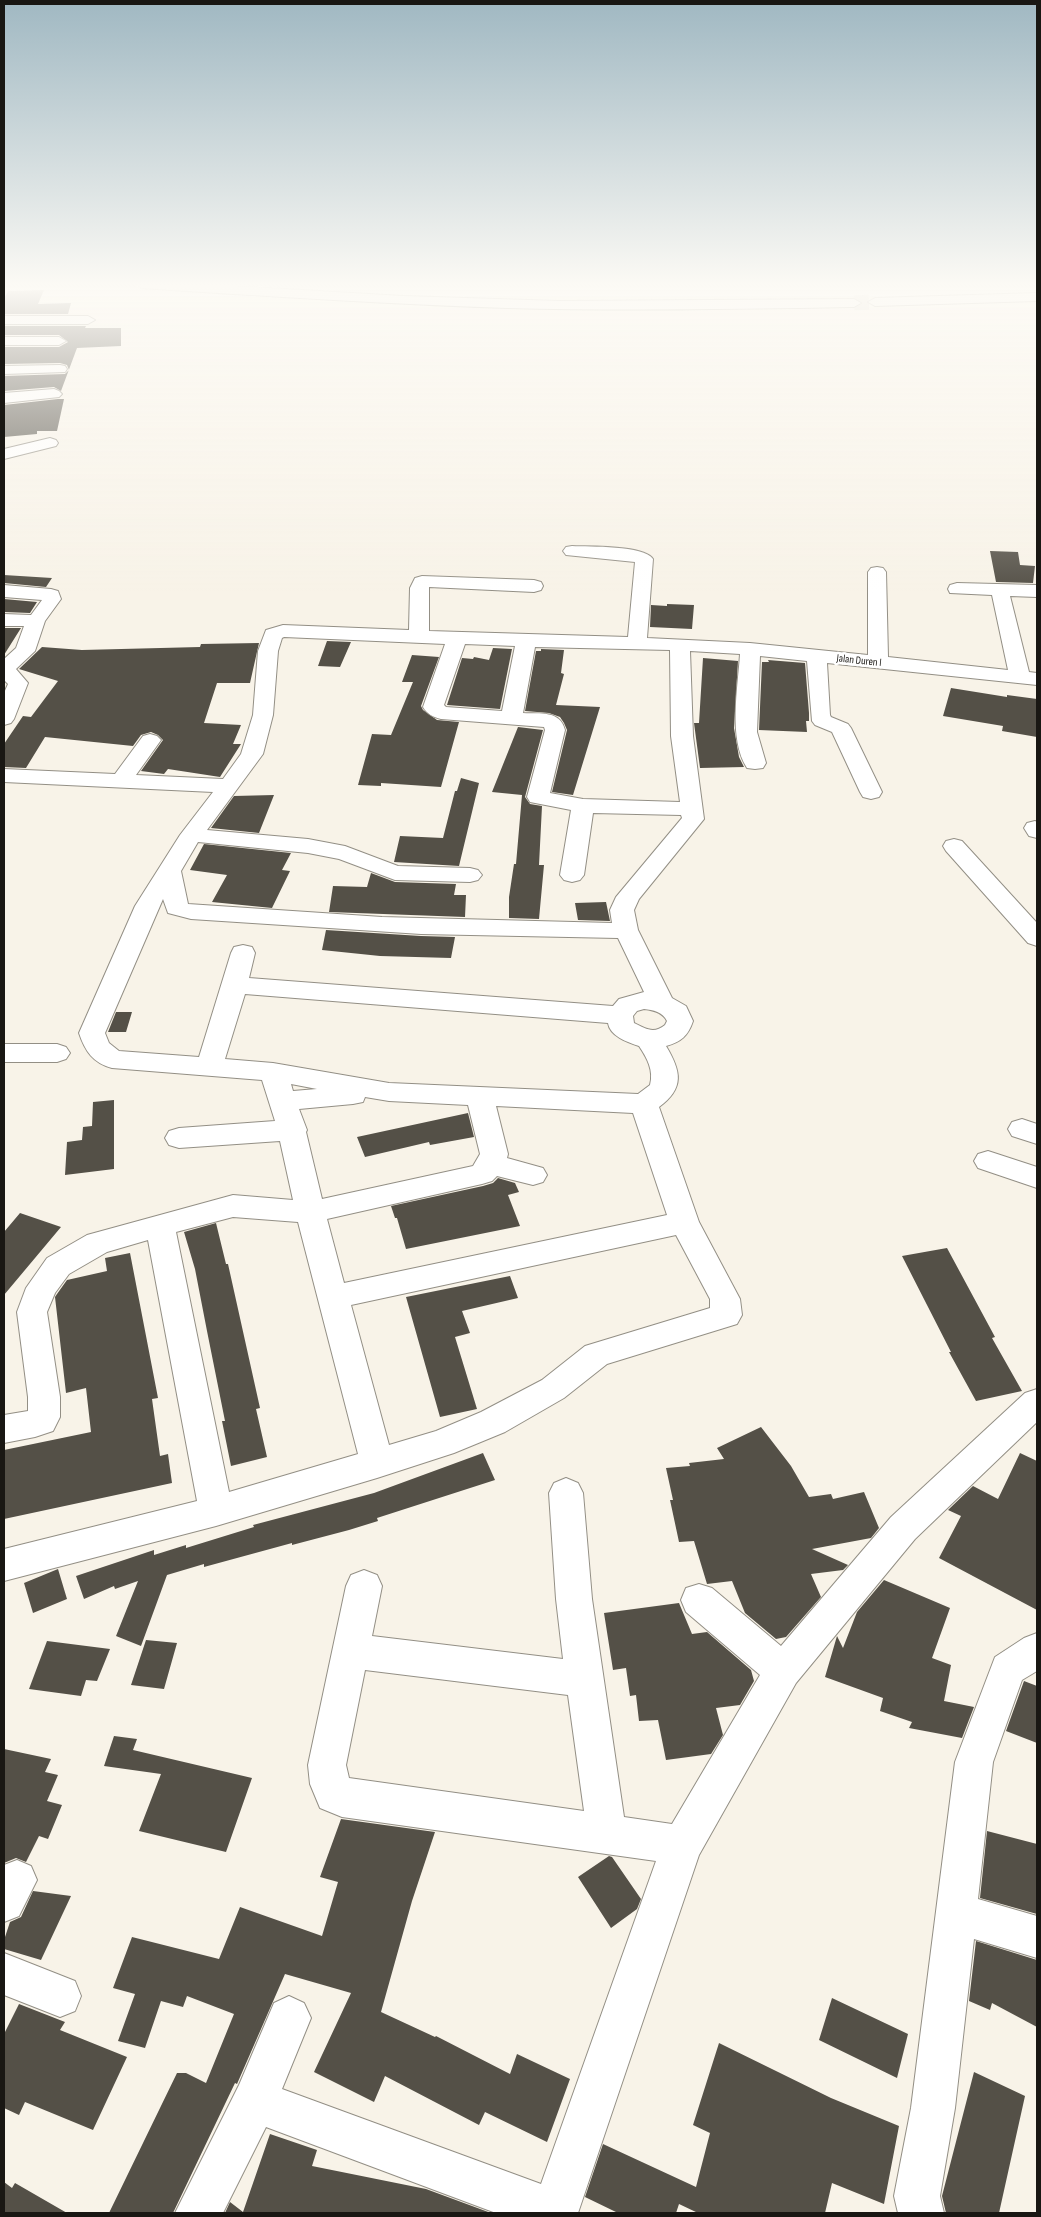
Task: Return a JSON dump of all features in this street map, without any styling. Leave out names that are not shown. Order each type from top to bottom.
[{"type":"main road","points":[[4,398],[54,394]]},
{"type":"main road","points":[[4,454],[50,444]]},
{"type":"main road","points":[[572,551],[631,555],[644,558],[637,643]]},
{"type":"main road","points":[[877,572],[878,663]]},
{"type":"main road","points":[[419,636],[419,588],[422,582],[534,586]]},
{"type":"main road","points":[[957,589],[1037,591]]},
{"type":"main road","points":[[4,591],[51,595],[50,602],[36,621],[25,651],[4,669],[18,683],[4,718]]},
{"type":"main road","points":[[1000,591],[1028,678]]},
{"type":"main road","points":[[4,620],[36,621]]},
{"type":"main road","name":"Jalan Duren I","points":[[229,786],[252,754],[262,715],[268,652],[273,634],[283,630],[526,641],[680,644],[750,649],[1028,678]]},
{"type":"main road","points":[[457,638],[433,707],[441,713],[553,724],[554,730],[538,797],[583,806],[692,809]]},
{"type":"main road","points":[[511,719],[526,641]]},
{"type":"main road","points":[[660,1002],[626,930],[622,910],[628,897],[694,819],[682,736],[680,644]]},
{"type":"main road","points":[[750,649],[746,732],[755,763]]},
{"type":"main road","points":[[817,656],[822,721],[841,728],[871,792]]},
{"type":"main road","points":[[121,781],[150,740]]},
{"type":"main road","points":[[4,775],[229,786]]},
{"type":"main road","points":[[229,786],[191,836],[147,906],[92,1032],[97,1048],[112,1059],[273,1072],[389,1092]]},
{"type":"main road","points":[[572,875],[583,806]]},
{"type":"main road","points":[[191,836],[308,846],[345,853],[395,873],[470,874]]},
{"type":"main road","points":[[954,846],[1037,938]]},
{"type":"main road","points":[[169,871],[177,908],[191,912],[318,922],[461,928],[626,930]]},
{"type":"main road","points":[[210,1068],[244,953]]},
{"type":"main road","points":[[235,985],[620,1015]]},
{"type":"main road","points":[[643,1000],[660,1002],[671,1006],[678,1013],[679,1029],[672,1035],[661,1039],[649,1040],[633,1036],[622,1027],[620,1015],[628,1005],[643,1000]]},
{"type":"main road","points":[[285,1101],[389,1092],[644,1104],[661,1091],[665,1079],[664,1066],[649,1040]]},
{"type":"main road","points":[[4,1053],[57,1053]]},
{"type":"main road","points":[[273,1072],[285,1101],[293,1130],[311,1212],[377,1464]]},
{"type":"main road","points":[[4,1429],[35,1423],[41,1421],[44,1417],[44,1397],[32,1312],[41,1288],[58,1266],[98,1243],[233,1206],[311,1212],[482,1174],[491,1164],[494,1154],[479,1095]]},
{"type":"main road","points":[[4,1565],[216,1511],[377,1464],[442,1442],[494,1422],[553,1389],[596,1355],[726,1315],[725,1299],[684,1222],[644,1104]]},
{"type":"main road","points":[[179,1138],[293,1130]]},
{"type":"main road","points":[[988,1161],[1037,1178]]},
{"type":"main road","points":[[491,1164],[533,1175]]},
{"type":"main road","points":[[334,1297],[684,1222]]},
{"type":"main road","points":[[160,1225],[216,1511]]},
{"type":"main road","points":[[255,2102],[554,2213],[682,1845],[783,1671],[903,1528],[1037,1402]]},
{"type":"main road","points":[[566,1493],[574,1599],[607,1834]]},
{"type":"main road","points":[[364,1586],[327,1765],[330,1784],[334,1794],[342,1797],[682,1845]]},
{"type":"main road","points":[[699,1600],[783,1671]]},
{"type":"main road","points":[[921,2213],[917,2196],[933,2108],[974,1762],[1008,1669],[1037,1650]]},
{"type":"main road","points":[[351,1651],[584,1679]]},
{"type":"main road","points":[[957,1913],[1037,1937]]},
{"type":"main road","points":[[4,1974],[60,1996]]},
{"type":"main road","points":[[198,2213],[255,2102],[289,2018]]},
{"type":"building","points":[[4,387],[48,387],[4,391]]},
{"type":"building","points":[[64,399],[57,431],[37,431],[37,434],[4,437],[4,405]]},
{"type":"building","points":[[990,551],[1018,552],[1020,565],[1035,566],[1033,583],[996,582]]},
{"type":"building","points":[[4,575],[52,578],[46,587],[4,583]]},
{"type":"building","points":[[4,599],[37,602],[30,613],[4,612]]},
{"type":"building","points":[[667,604],[694,605],[692,629],[650,627],[651,605],[667,606]]},
{"type":"building","points":[[4,628],[21,628],[4,655]]},
{"type":"building","points":[[327,641],[351,642],[340,667],[318,666]]},
{"type":"building","points":[[259,643],[250,683],[217,683],[204,723],[241,725],[233,744],[241,744],[220,777],[168,769],[164,774],[141,771],[163,740],[151,732],[141,735],[133,746],[45,737],[26,768],[4,767],[4,744],[23,716],[31,717],[58,681],[19,669],[42,647],[82,650],[200,647],[201,644]]},
{"type":"building","points":[[493,648],[512,649],[500,709],[447,705],[462,658],[473,659],[474,657],[489,660]]},
{"type":"building","points":[[541,649],[564,650],[561,673],[564,674],[556,705],[600,707],[573,795],[552,792],[567,730],[564,723],[560,717],[549,713],[525,711],[536,651],[541,651]]},
{"type":"building","points":[[412,655],[439,657],[421,706],[423,710],[437,720],[459,722],[441,787],[381,783],[381,786],[358,785],[372,734],[391,735],[413,682],[402,682]]},
{"type":"building","points":[[703,658],[738,661],[734,728],[739,757],[744,767],[700,768],[694,723],[699,723]]},
{"type":"building","points":[[768,660],[805,663],[809,713],[809,721],[806,721],[807,732],[759,730],[762,662],[769,662]]},
{"type":"building","points":[[951,688],[1007,697],[1007,695],[1037,699],[1037,737],[1002,731],[1003,726],[943,716]]},
{"type":"building","points":[[518,727],[543,730],[525,797],[530,804],[542,806],[539,865],[544,865],[539,919],[509,918],[509,897],[514,864],[516,864],[522,795],[492,792]]},
{"type":"building","points":[[461,778],[479,783],[459,866],[394,862],[400,836],[443,838],[455,791],[457,791]]},
{"type":"building","points":[[274,795],[259,833],[211,828],[234,796]]},
{"type":"building","points":[[204,844],[291,853],[282,870],[290,871],[272,908],[212,902],[227,875],[190,870]]},
{"type":"building","points":[[371,873],[395,882],[456,884],[454,895],[466,895],[465,917],[329,912],[333,886],[367,887]]},
{"type":"building","points":[[606,902],[610,921],[578,920],[575,903]]},
{"type":"building","points":[[326,930],[455,937],[451,958],[380,956],[322,950]]},
{"type":"building","points":[[116,1012],[132,1012],[126,1032],[108,1032]]},
{"type":"building","points":[[114,1100],[114,1169],[65,1175],[67,1142],[82,1140],[83,1127],[92,1126],[93,1102]]},
{"type":"building","points":[[468,1113],[474,1137],[430,1145],[429,1142],[365,1157],[357,1137]]},
{"type":"building","points":[[498,1178],[515,1183],[519,1192],[508,1195],[520,1226],[406,1249],[397,1218],[395,1218],[391,1206],[483,1186],[493,1183]]},
{"type":"building","points":[[20,1213],[61,1227],[4,1295],[4,1232]]},
{"type":"building","points":[[216,1223],[226,1264],[228,1264],[260,1408],[256,1409],[267,1457],[231,1466],[222,1421],[225,1421],[195,1269],[184,1232]]},
{"type":"building","points":[[947,1248],[995,1337],[992,1338],[1022,1391],[976,1401],[949,1352],[951,1352],[902,1256]]},
{"type":"building","points":[[130,1253],[158,1398],[152,1399],[160,1456],[168,1454],[172,1483],[4,1519],[4,1450],[91,1432],[86,1388],[66,1393],[55,1297],[67,1280],[107,1271],[105,1258]]},
{"type":"building","points":[[510,1276],[518,1298],[462,1311],[470,1333],[455,1337],[477,1409],[440,1417],[406,1297]]},
{"type":"building","points":[[761,1427],[791,1466],[809,1497],[831,1494],[833,1499],[864,1492],[879,1528],[871,1538],[812,1549],[848,1565],[843,1570],[811,1574],[821,1597],[786,1637],[776,1639],[745,1613],[732,1581],[707,1584],[694,1541],[679,1542],[670,1500],[673,1500],[666,1468],[690,1466],[689,1463],[724,1459],[717,1448]]},
{"type":"building","points":[[483,1453],[495,1480],[377,1518],[378,1521],[349,1530],[204,1567],[204,1564],[167,1575],[141,1646],[116,1636],[138,1581],[115,1589],[114,1586],[84,1599],[76,1576],[154,1550],[154,1555],[186,1545],[186,1548],[254,1527],[253,1525],[374,1493]]},
{"type":"building","points":[[1020,1453],[1037,1461],[1037,1610],[939,1558],[961,1516],[948,1510],[973,1486],[998,1499]]},
{"type":"building","points":[[58,1569],[67,1599],[33,1613],[24,1583]]},
{"type":"building","points":[[884,1580],[950,1608],[932,1658],[951,1665],[944,1701],[974,1707],[962,1738],[909,1728],[912,1722],[880,1711],[883,1698],[825,1677],[837,1636],[843,1648],[857,1612]]},
{"type":"building","points":[[679,1603],[692,1634],[707,1632],[751,1670],[754,1681],[740,1705],[716,1708],[723,1735],[711,1754],[666,1760],[658,1720],[639,1721],[636,1695],[630,1696],[626,1668],[613,1670],[604,1613]]},
{"type":"building","points":[[146,1640],[177,1643],[164,1689],[131,1685]]},
{"type":"building","points":[[47,1641],[110,1649],[97,1681],[86,1680],[81,1696],[29,1689]]},
{"type":"building","points":[[1024,1681],[1037,1686],[1037,1743],[1006,1731]]},
{"type":"building","points":[[114,1736],[137,1739],[133,1750],[252,1778],[226,1852],[139,1831],[161,1774],[104,1766]]},
{"type":"building","points":[[4,1749],[51,1759],[45,1772],[58,1775],[47,1801],[62,1805],[48,1839],[39,1836],[26,1862],[16,1858],[4,1863]]},
{"type":"building","points":[[341,1819],[435,1832],[412,1901],[381,2012],[436,2036],[510,2074],[517,2054],[570,2079],[547,2142],[485,2112],[479,2125],[385,2076],[374,2102],[314,2072],[351,1993],[285,1974],[237,2084],[235,2083],[173,2213],[109,2213],[177,2073],[186,2073],[206,2083],[234,2014],[187,1996],[183,2007],[161,2001],[145,2048],[118,2041],[135,1994],[113,1988],[132,1937],[219,1959],[240,1907],[322,1936],[338,1882],[320,1877]]},
{"type":"building","points":[[987,1831],[1037,1844],[1037,1914],[980,1898]]},
{"type":"building","points":[[609,1856],[612,1857],[641,1899],[637,1909],[611,1928],[578,1877]]},
{"type":"building","points":[[33,1891],[71,1896],[41,1960],[4,1949],[4,1940],[10,1922],[21,1917]]},
{"type":"building","points":[[976,1941],[1037,1960],[1037,2027],[992,2003],[990,2010],[969,2001]]},
{"type":"building","points":[[832,1998],[908,2034],[897,2078],[819,2040]]},
{"type":"building","points":[[19,2004],[65,2022],[60,2030],[127,2057],[93,2130],[25,2102],[19,2115],[4,2108],[4,2034]]},
{"type":"building","points":[[719,2043],[831,2098],[899,2126],[884,2204],[832,2183],[825,2213],[698,2213],[679,2204],[676,2213],[618,2213],[585,2197],[603,2144],[696,2187],[710,2133],[693,2125]]},
{"type":"building","points":[[974,2072],[1025,2096],[999,2213],[946,2213],[942,2196]]},
{"type":"building","points":[[270,2134],[317,2150],[312,2166],[426,2189],[491,2213],[225,2213],[230,2202],[243,2212]]},
{"type":"building","points":[[4,2182],[12,2188],[15,2183],[67,2213],[4,2213]]}]
